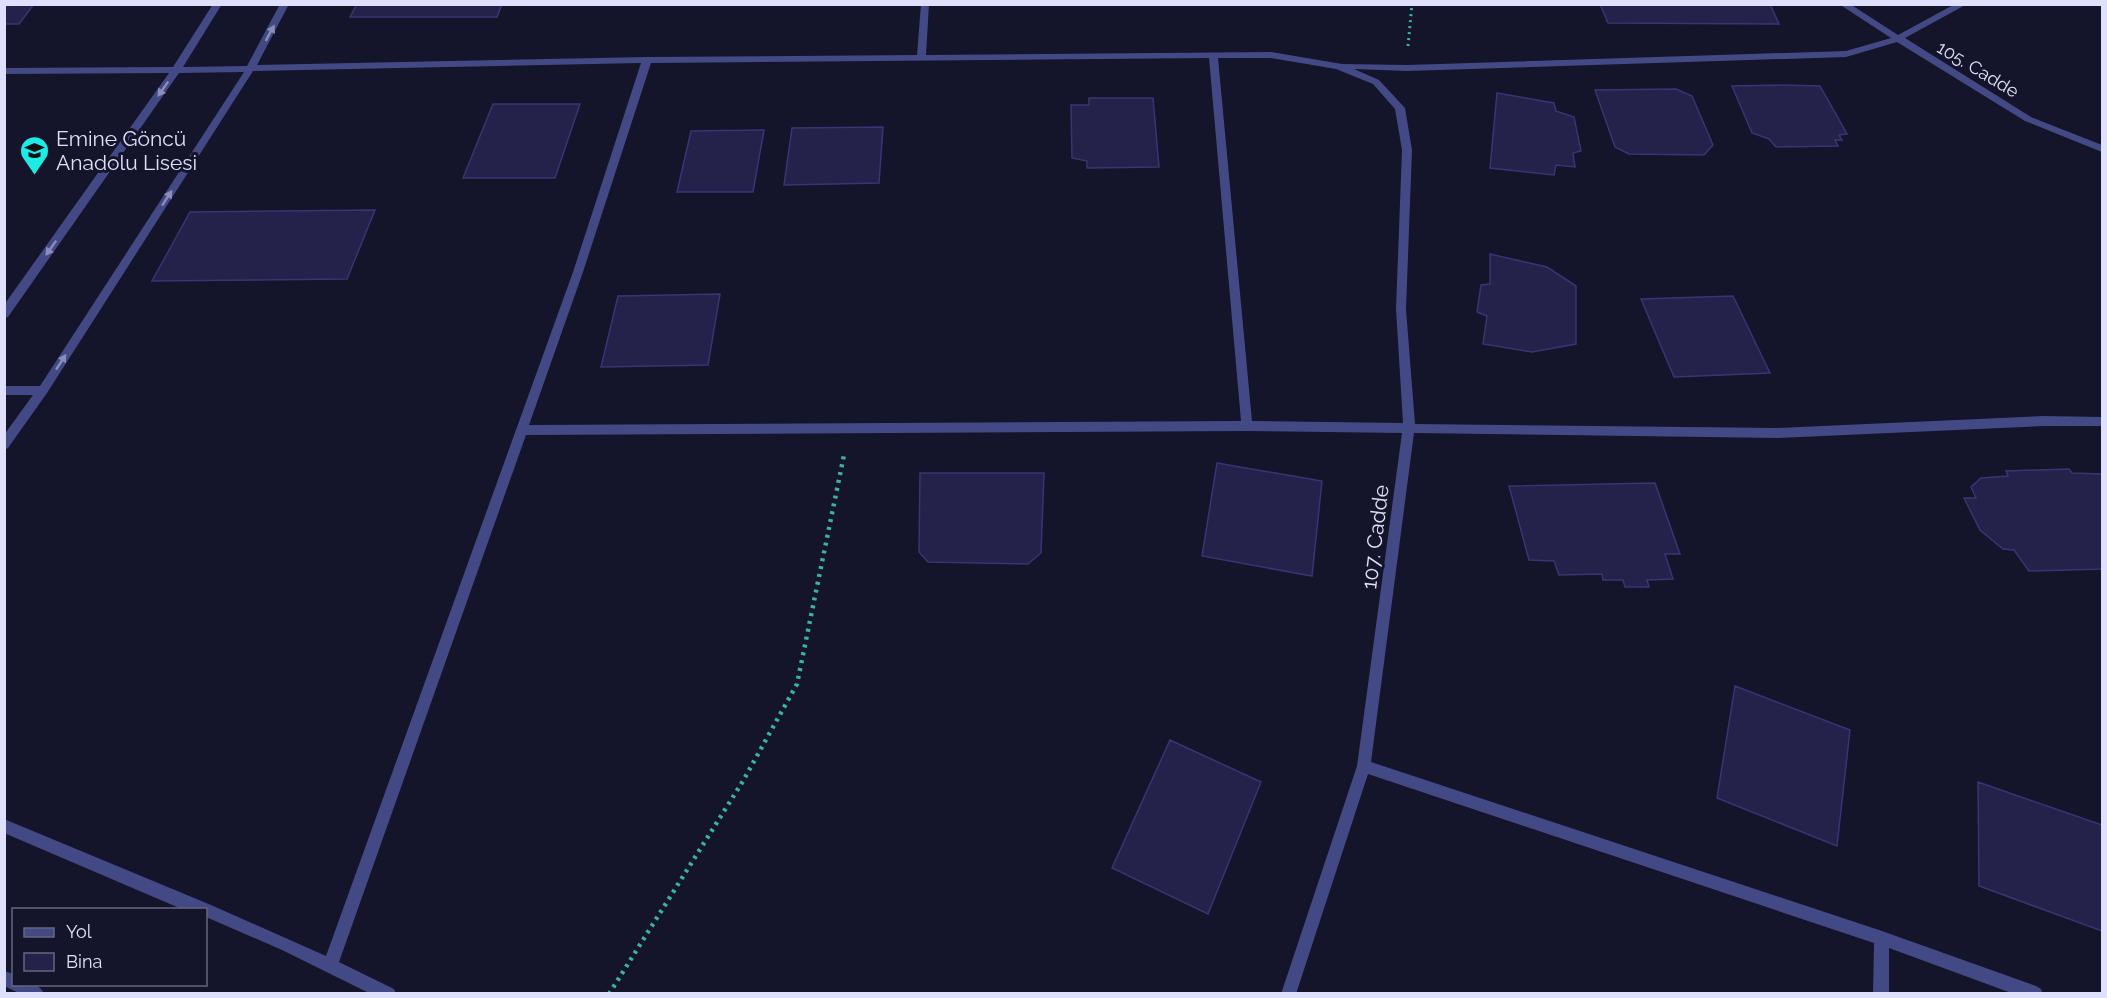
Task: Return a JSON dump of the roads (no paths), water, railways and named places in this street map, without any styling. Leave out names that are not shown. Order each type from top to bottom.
[{"type":"street","points":[[4,314],[176,70],[218,4]]},
{"type":"street","points":[[4,445],[43,390],[250,69],[285,4]]},
{"type":"street","points":[[921,58],[925,4]]},
{"type":"street","name":"105. Cadde","points":[[1843,4],[2028,119],[2103,150]]},
{"type":"street","points":[[4,71],[250,69],[647,60],[1212,55],[1271,55],[1338,66],[1407,68],[1846,54],[1897,39],[1963,4]]},
{"type":"street","points":[[1212,55],[1247,426]]},
{"type":"street","points":[[330,966],[578,272],[647,60]]},
{"type":"street","name":"107. Cadde","points":[[1287,993],[1364,766],[1409,427],[1401,309],[1407,150],[1400,108],[1376,82],[1338,66]]},
{"type":"street","points":[[4,391],[43,390]]},
{"type":"street","points":[[522,430],[1247,426],[1778,433],[2044,421],[2103,421]]},
{"type":"street","points":[[1364,766],[1882,938],[2036,993]]},
{"type":"street","points":[[4,826],[199,908]]},
{"type":"street","points":[[207,911],[287,945],[389,993]]},
{"type":"street","points":[[1881,993],[1882,938]]},
{"type":"street","points":[[22,986],[37,993]]},
{"type":"place","name":"Emine Göncü Anadolu Lisesi","points":[[35,176]]}]
